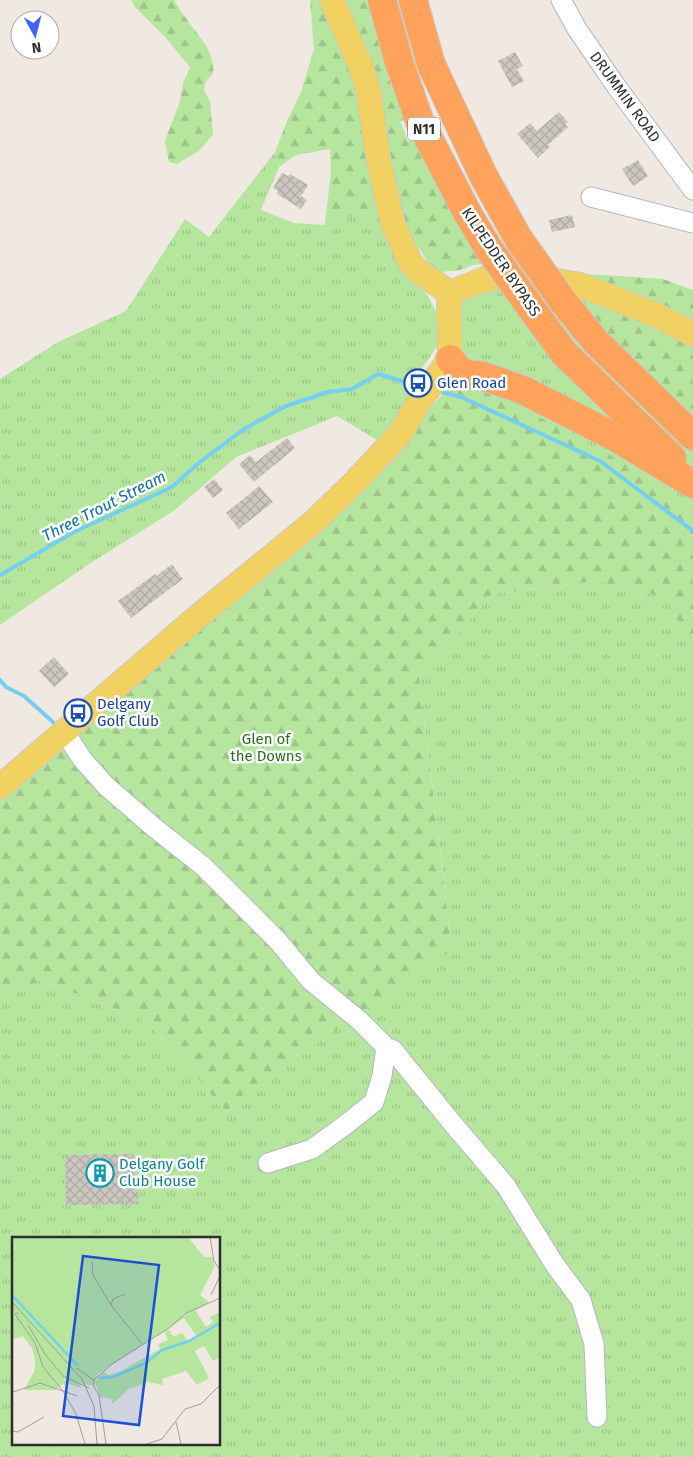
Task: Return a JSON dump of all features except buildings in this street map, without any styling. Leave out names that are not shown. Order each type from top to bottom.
[{"type":"highway","name":"KILPEDDER BYPASS","points":[[382,0],[399,62],[420,122],[469,216],[489,249],[564,353],[693,478]]},
{"type":"highway","name":"KILPEDDER BYPASS","points":[[413,0],[431,64],[483,174],[518,238],[562,300],[596,342],[693,436]]},
{"type":"highway","points":[[442,369],[459,370],[467,374],[483,376],[523,390],[615,437],[693,484]]},
{"type":"main road","points":[[332,0],[361,67],[369,94],[379,163],[393,224],[410,262],[418,271],[450,293]]},
{"type":"main road","points":[[450,293],[485,279],[527,276],[580,285],[656,315],[693,334]]},
{"type":"main road","points":[[0,787],[195,619],[314,522],[400,434],[442,369],[450,293]]},
{"type":"street","name":"DRUMMIN ROAD","points":[[561,0],[577,29],[611,79],[693,190]]},
{"type":"street","points":[[591,197],[693,223]]},
{"type":"street","points":[[64,731],[82,758],[106,786],[203,866],[278,941],[312,980],[359,1020],[386,1047],[393,1050],[506,1186],[555,1265],[581,1300],[594,1344],[598,1417]]},
{"type":"street","points":[[268,1163],[312,1149],[374,1102],[382,1076],[386,1047]]},
{"type":"green space","points":[[131,0],[174,0],[205,44],[213,65],[213,74],[206,81],[204,90],[210,101],[213,135],[199,151],[177,164],[169,162],[165,141],[180,101],[183,83],[190,67],[166,38],[134,6]]},
{"type":"green space","points":[[310,0],[325,0],[363,96],[377,207],[325,225],[331,170],[330,149],[296,155],[279,167],[275,152],[301,92],[314,49]]},
{"type":"green space","points":[[338,0],[369,0],[404,120],[400,121],[408,141],[413,139],[485,264],[441,272],[431,267],[417,245],[396,206]]},
{"type":"green space","points":[[275,152],[279,167],[261,210],[294,223],[325,225],[377,207],[420,286],[428,296],[439,318],[440,342],[414,380],[408,404],[382,443],[337,416],[236,457],[175,510],[89,564],[0,625],[0,379],[58,342],[126,311],[185,219],[209,237]]},
{"type":"green space","points":[[556,272],[663,279],[693,290],[693,418],[622,354]]},
{"type":"green space","name":"Glen of the Downs","points":[[486,282],[693,302],[693,1457],[0,1457],[0,998],[42,980],[145,1021],[199,1079],[226,1113],[240,1097],[273,576],[451,386],[462,359],[456,301]],"holes":[[[586,564],[614,585],[595,581],[492,594],[419,677],[451,940],[375,586]]]},
{"type":"green space","name":"Glen of the Downs","points":[[464,386],[497,394],[658,482],[693,511],[693,645],[667,598],[595,581],[492,594],[419,677],[452,950],[240,1097],[226,1113],[199,1079],[145,1021],[42,980],[0,998],[0,798],[419,420],[443,394]]},
{"type":"waterway","name":"Three Trout Stream","points":[[0,575],[74,532],[172,487],[200,462],[244,429],[286,406],[328,392],[352,389],[378,374],[419,386]]},
{"type":"waterway","name":"Three Trout Stream","points":[[438,391],[461,397],[600,461],[693,531]]},
{"type":"waterway","points":[[0,680],[6,687],[24,696],[54,723]]},
{"type":"place","name":"Glen Road","points":[[418,383]]},
{"type":"place","name":"Delgany Golf Club","points":[[78,713]]},
{"type":"place","name":"Delgany Golf Club House","points":[[100,1173]]}]
